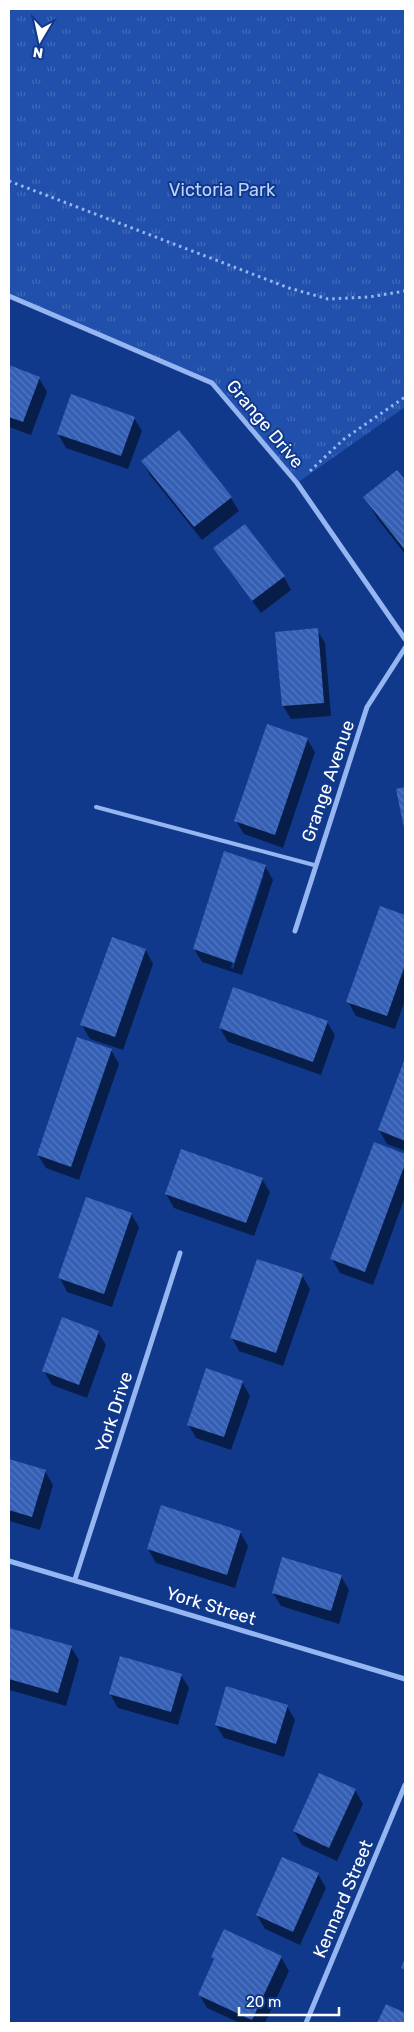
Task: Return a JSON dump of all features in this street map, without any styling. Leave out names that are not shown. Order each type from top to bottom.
[{"type":"street","name":"Grange Drive","points":[[9,296],[212,383],[297,483],[405,639]]},
{"type":"street","name":"Grange Avenue","points":[[295,931],[314,865],[367,707],[405,648]]},
{"type":"street","name":"York Drive","points":[[75,1580],[180,1253]]},
{"type":"street","name":"York Street","points":[[9,1561],[405,1679]]},
{"type":"street","name":"Kennard Street","points":[[306,2023],[405,1785]]},
{"type":"lane","points":[[96,807],[314,865]]},
{"type":"path","points":[[9,181],[289,288],[328,299],[369,297],[405,291]]},
{"type":"path","points":[[297,483],[344,439],[405,397]]},
{"type":"green space","name":"Victoria Park","points":[[9,9],[405,9],[405,407],[297,483],[212,383],[9,296]]},
{"type":"building","points":[[9,365],[40,377],[23,422],[9,417]]},
{"type":"building","points":[[71,394],[135,417],[121,456],[57,434]]},
{"type":"building","points":[[179,430],[232,497],[194,527],[141,461]]},
{"type":"building","points":[[397,470],[405,480],[405,550],[363,497]]},
{"type":"building","points":[[245,524],[285,576],[252,601],[213,548]]},
{"type":"building","points":[[318,628],[324,703],[282,706],[275,632]]},
{"type":"building","points":[[267,724],[308,738],[275,835],[234,821]]},
{"type":"building","points":[[405,787],[405,828],[404,828],[396,789]]},
{"type":"building","points":[[224,851],[266,865],[234,963],[193,949]]},
{"type":"building","points":[[380,906],[405,915],[405,965],[387,1016],[346,1002]]},
{"type":"building","points":[[112,937],[146,949],[115,1037],[80,1025]]},
{"type":"building","points":[[233,987],[328,1021],[313,1062],[219,1028]]},
{"type":"building","points":[[77,1037],[112,1049],[71,1167],[37,1155]]},
{"type":"building","points":[[405,1058],[405,1141],[378,1130]]},
{"type":"building","points":[[374,1142],[405,1154],[405,1164],[365,1272],[330,1259]]},
{"type":"building","points":[[181,1149],[263,1178],[246,1223],[165,1194]]},
{"type":"building","points":[[86,1197],[132,1213],[104,1294],[58,1278]]},
{"type":"building","points":[[257,1259],[303,1274],[276,1353],[230,1338]]},
{"type":"building","points":[[62,1317],[99,1331],[79,1385],[42,1371]]},
{"type":"building","points":[[206,1368],[243,1381],[224,1437],[187,1425]]},
{"type":"building","points":[[9,1459],[46,1470],[32,1517],[9,1510]]},
{"type":"building","points":[[161,1505],[241,1531],[227,1575],[147,1549]]},
{"type":"building","points":[[282,1557],[342,1575],[331,1611],[272,1593]]},
{"type":"building","points":[[9,1628],[72,1646],[58,1693],[9,1679]]},
{"type":"building","points":[[120,1656],[182,1674],[171,1712],[109,1694]]},
{"type":"building","points":[[226,1686],[288,1705],[276,1744],[215,1725]]},
{"type":"building","points":[[319,1773],[356,1789],[329,1848],[293,1831]]},
{"type":"building","points":[[282,1857],[319,1873],[293,1932],[256,1915]]},
{"type":"building","points":[[224,1929],[282,1956],[252,2020],[198,1995],[214,1959],[211,1957]]},
{"type":"building","points":[[405,1958],[405,1970],[401,1968]]},
{"type":"building","points":[[386,2004],[405,2013],[405,2023],[377,2023]]}]
